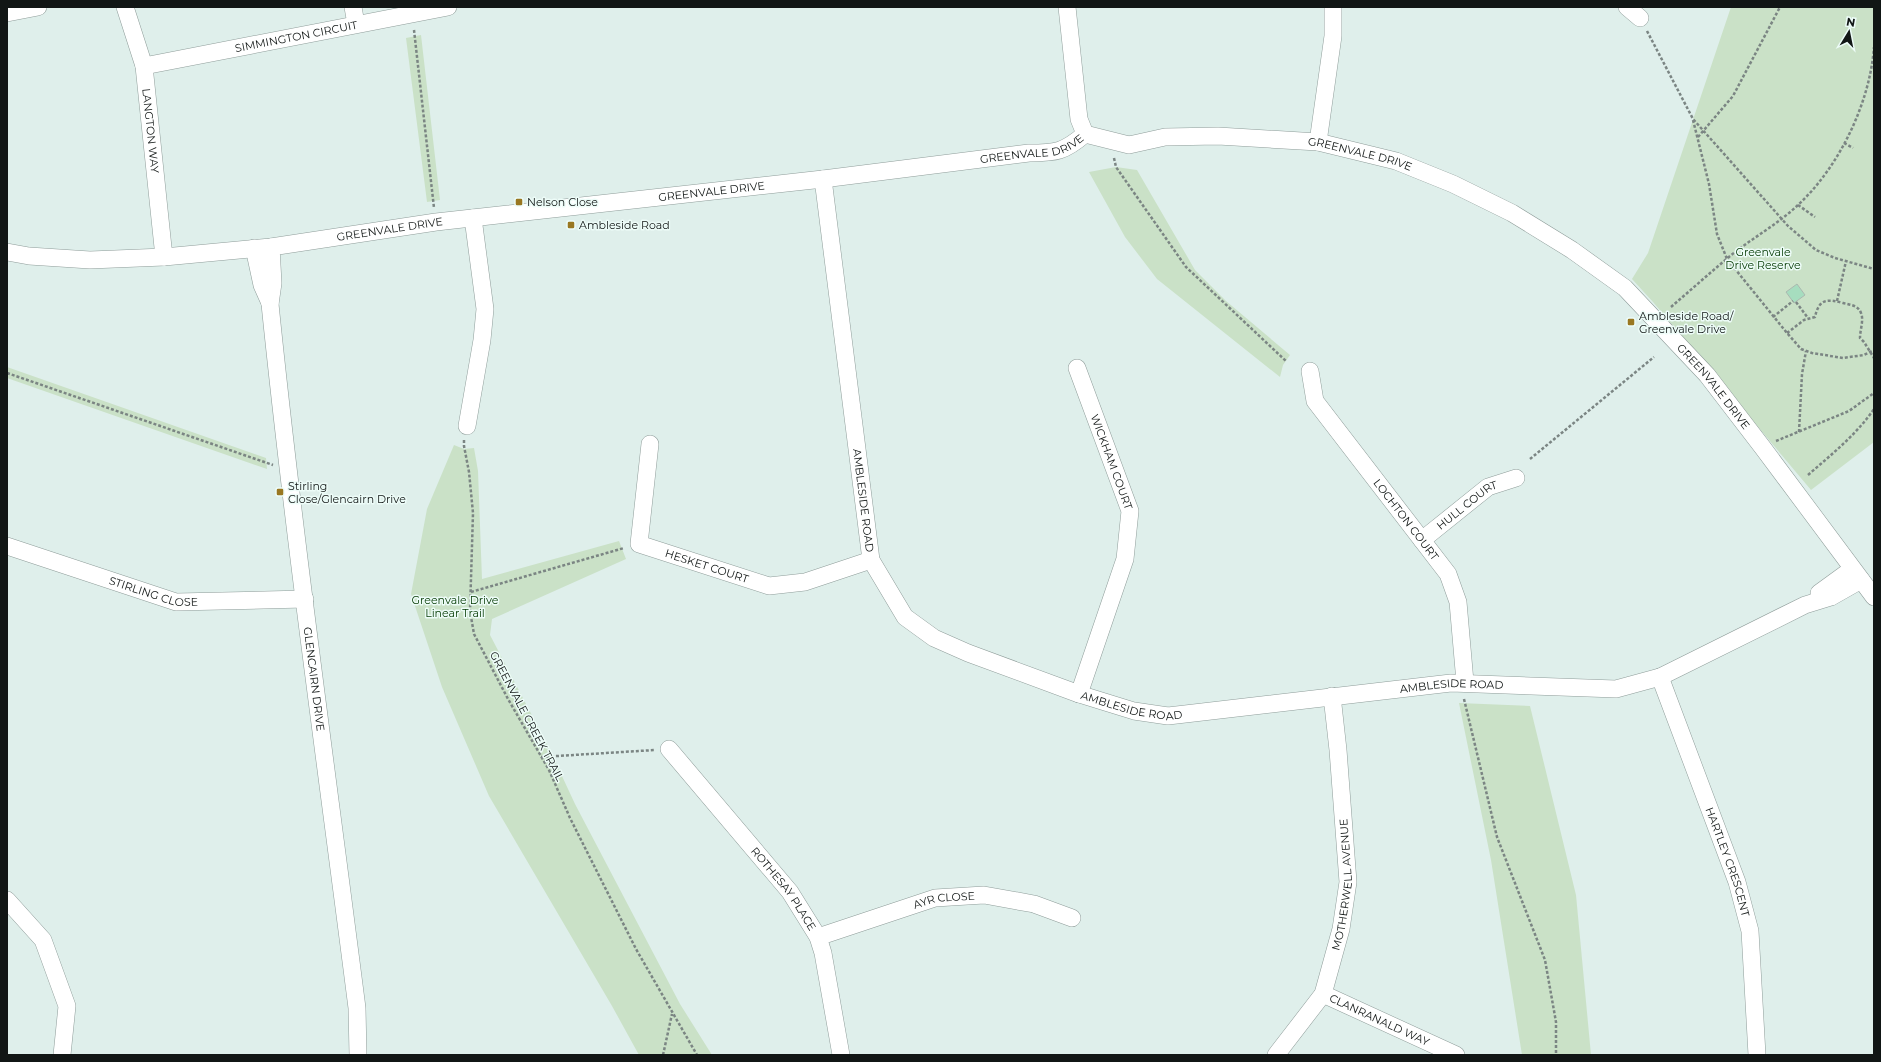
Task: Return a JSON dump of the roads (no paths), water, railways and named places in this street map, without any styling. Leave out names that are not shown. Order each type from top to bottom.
[{"type":"street","points":[[7,13],[38,7]]},
{"type":"street","name":"LANGTON WAY","points":[[125,7],[144,66],[164,257]]},
{"type":"street","points":[[353,7],[356,24]]},
{"type":"street","name":"SIMMINGTON CIRCUIT","points":[[144,66],[448,7]]},
{"type":"street","points":[[1066,7],[1079,119],[1085,134]]},
{"type":"street","points":[[1318,142],[1333,36],[1333,7]]},
{"type":"street","points":[[1627,7],[1640,18]]},
{"type":"street","name":"GREENVALE DRIVE","points":[[7,252],[29,256],[90,260],[164,257],[262,247],[436,222],[823,179],[1029,153],[1053,153],[1070,146],[1085,134],[1129,145],[1165,137],[1218,136],[1318,142],[1396,160],[1453,184],[1512,213],[1572,250],[1625,288],[1707,375],[1764,448],[1856,575],[1874,597]]},
{"type":"street","name":"AMBLESIDE ROAD","points":[[823,179],[871,560],[905,617],[934,638],[968,653],[1079,694],[1134,711],[1168,716],[1388,689],[1616,690],[1660,677],[1805,605],[1832,597],[1856,575]]},
{"type":"street","points":[[467,426],[482,340],[485,309],[473,218]]},
{"type":"street","name":"GLENCAIRN DRIVE","points":[[262,247],[262,284],[270,304],[287,470],[305,599],[357,1008],[358,1055]]},
{"type":"street","name":"WICKHAM COURT","points":[[1077,368],[1130,511],[1125,559],[1079,694]]},
{"type":"street","name":"LOCHTON COURT","points":[[1310,371],[1315,401],[1448,574],[1458,602],[1464,690]]},
{"type":"street","name":"HESKET COURT","points":[[650,444],[639,544],[769,586],[805,582],[871,560]]},
{"type":"street","name":"HULL COURT","points":[[1422,540],[1488,487],[1516,478]]},
{"type":"street","name":"STIRLING CLOSE","points":[[7,546],[176,602],[305,599]]},
{"type":"street","name":"HARTLEY CRESCENT","points":[[1660,677],[1737,882],[1750,931],[1757,1055]]},
{"type":"street","name":"MOTHERWELL AVENUE","points":[[1276,1055],[1324,994],[1341,929],[1348,882],[1338,750],[1332,696]]},
{"type":"street","name":"ROTHESAY PLACE","points":[[669,750],[790,892],[818,937],[823,953],[841,1055]]},
{"type":"street","name":"AYR CLOSE","points":[[818,937],[935,898],[984,895],[1034,904],[1072,918]]},
{"type":"street","points":[[7,900],[43,940],[67,1006],[62,1055]]},
{"type":"street","name":"CLANRANALD WAY","points":[[1324,994],[1456,1055]]},
{"type":"place","name":"Nelson Close","points":[[519,202]]},
{"type":"place","name":"Ambleside Road","points":[[571,225]]},
{"type":"place","name":"Ambleside Road/ Greenvale Drive","points":[[1631,322]]},
{"type":"place","name":"Stirling Close/Glencairn Drive","points":[[280,492]]},
{"type":"park label","name":"Greenvale Drive Reserve","points":[[1763,258]]},
{"type":"park label","name":"Greenvale Drive Linear Trail","points":[[455,606]]}]
